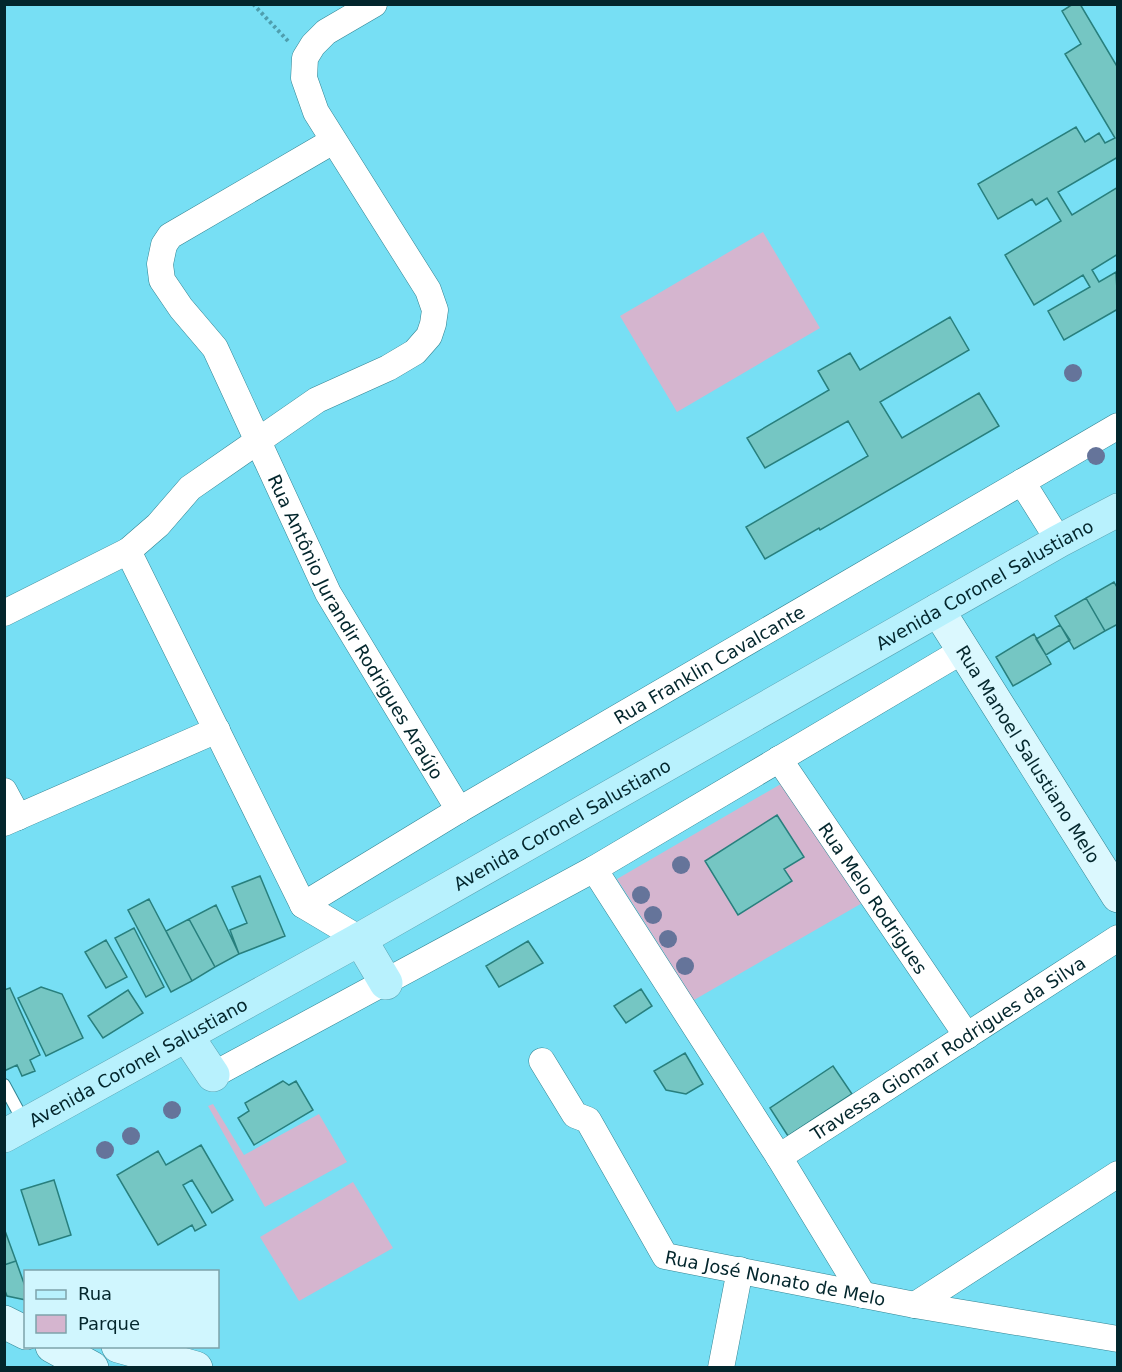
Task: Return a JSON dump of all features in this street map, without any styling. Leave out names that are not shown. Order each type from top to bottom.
[{"type":"main road","name":"Avenida Coronel Salustiano","points":[[15,1130],[360,939],[1059,541],[1118,510]]},
{"type":"main road","points":[[360,939],[386,983]]},
{"type":"main road","points":[[187,1036],[213,1075]]},
{"type":"street","points":[[4,613],[128,550],[158,525],[190,488],[316,400],[388,368],[415,352],[429,336],[435,310],[428,290],[316,112],[304,78],[305,58],[313,45],[326,32],[374,4]]},
{"type":"street","name":"Rua Antônio Jurandir Rodrigues Araújo","points":[[333,141],[170,236],[164,245],[160,264],[162,280],[181,309],[215,348],[328,593],[459,810]]},
{"type":"street","name":"Rua Franklin Cavalcante","points":[[303,905],[459,810],[1118,426]]},
{"type":"street","points":[[1022,482],[1059,541]]},
{"type":"street","points":[[128,550],[303,905],[360,939]]},
{"type":"street","name":"Rua Manoel Salustiano Melo","points":[[938,610],[1118,896]]},
{"type":"street","points":[[213,1075],[594,869],[962,651]]},
{"type":"street","points":[[4,790],[11,820],[217,729]]},
{"type":"street","name":"Rua Melo Rodrigues","points":[[779,759],[967,1036]]},
{"type":"street","points":[[594,869],[779,1157],[863,1295]]},
{"type":"street","name":"Travessa Giomar Rodrigues da Silva","points":[[779,1157],[1118,939]]},
{"type":"street","name":"Rua José Nonato de Melo","points":[[542,1061],[575,1115],[588,1120],[665,1256],[915,1305],[1118,1339]]},
{"type":"street","points":[[915,1305],[1118,1174]]},
{"type":"street","points":[[721,1368],[740,1270]]},
{"type":"street","points":[[4,1315],[24,1320]]},
{"type":"street","points":[[4,1322],[24,1332]]},
{"type":"street","points":[[54,1348],[92,1368]]},
{"type":"street","points":[[125,1355],[195,1368]]},
{"type":"lane","points":[[4,1085],[15,1130]]},
{"type":"path","points":[[253,4],[305,58]]},
{"type":"green space","points":[[763,232],[820,328],[677,412],[620,316]]},
{"type":"green space","points":[[786,781],[864,902],[694,1000],[617,879]]},
{"type":"green space","points":[[213,1104],[244,1155],[319,1114],[347,1162],[265,1207],[208,1106]]},
{"type":"green space","points":[[353,1182],[393,1248],[299,1301],[260,1237]]},
{"type":"building","points":[[1073,4],[1080,4],[1118,68],[1118,157],[1058,192],[1072,215],[1118,187],[1118,254],[1092,270],[1099,282],[1116,272],[1118,309],[1064,340],[1048,311],[1090,287],[1083,275],[1034,305],[1005,255],[1061,221],[1047,198],[1036,205],[1032,199],[998,219],[978,184],[1076,127],[1085,142],[1099,133],[1105,143],[1115,138],[1065,54],[1081,44],[1062,11]]},
{"type":"building","points":[[950,317],[969,350],[880,402],[902,438],[979,393],[999,426],[820,530],[819,528],[765,559],[746,527],[868,456],[848,421],[765,468],[747,438],[829,390],[818,371],[850,353],[860,370]]},
{"type":"building","points":[[1114,582],[1118,589],[1118,624],[1105,631],[1086,598]]},
{"type":"building","points":[[1086,598],[1105,631],[1074,649],[1055,616]]},
{"type":"building","points":[[1060,625],[1070,640],[1046,655],[1036,639]]},
{"type":"building","points":[[1034,634],[1051,664],[1013,686],[996,657]]},
{"type":"building","points":[[777,815],[804,857],[784,869],[792,881],[738,915],[705,861]]},
{"type":"building","points":[[260,876],[285,936],[239,954],[230,930],[247,923],[232,887]]},
{"type":"building","points":[[149,899],[192,981],[171,992],[128,910]]},
{"type":"building","points":[[216,905],[239,954],[215,967],[189,919]]},
{"type":"building","points":[[189,919],[215,967],[192,981],[166,931]]},
{"type":"building","points":[[134,928],[164,987],[146,997],[115,938]]},
{"type":"building","points":[[106,940],[127,977],[106,988],[85,952]]},
{"type":"building","points":[[528,941],[543,963],[499,987],[486,966]]},
{"type":"building","points":[[41,987],[62,994],[83,1038],[46,1056],[18,998]]},
{"type":"building","points":[[10,988],[40,1055],[30,1060],[35,1071],[22,1076],[17,1065],[4,1071],[4,990]]},
{"type":"building","points":[[641,989],[652,1006],[626,1023],[614,1006]]},
{"type":"building","points":[[128,990],[143,1013],[103,1038],[88,1016]]},
{"type":"building","points":[[685,1053],[703,1084],[686,1094],[666,1090],[654,1071]]},
{"type":"building","points":[[833,1066],[852,1094],[788,1136],[770,1108]]},
{"type":"building","points":[[283,1081],[289,1085],[296,1081],[313,1110],[254,1145],[238,1118],[249,1111],[245,1103]]},
{"type":"building","points":[[201,1145],[233,1200],[212,1213],[192,1180],[183,1185],[206,1225],[195,1231],[192,1225],[158,1245],[117,1175],[158,1151],[166,1165]]},
{"type":"building","points":[[54,1180],[71,1235],[39,1245],[21,1190]]},
{"type":"building","points":[[4,1228],[16,1261],[4,1265]]},
{"type":"building","points":[[16,1261],[24,1283],[24,1300],[7,1296],[4,1288],[4,1265]]}]
